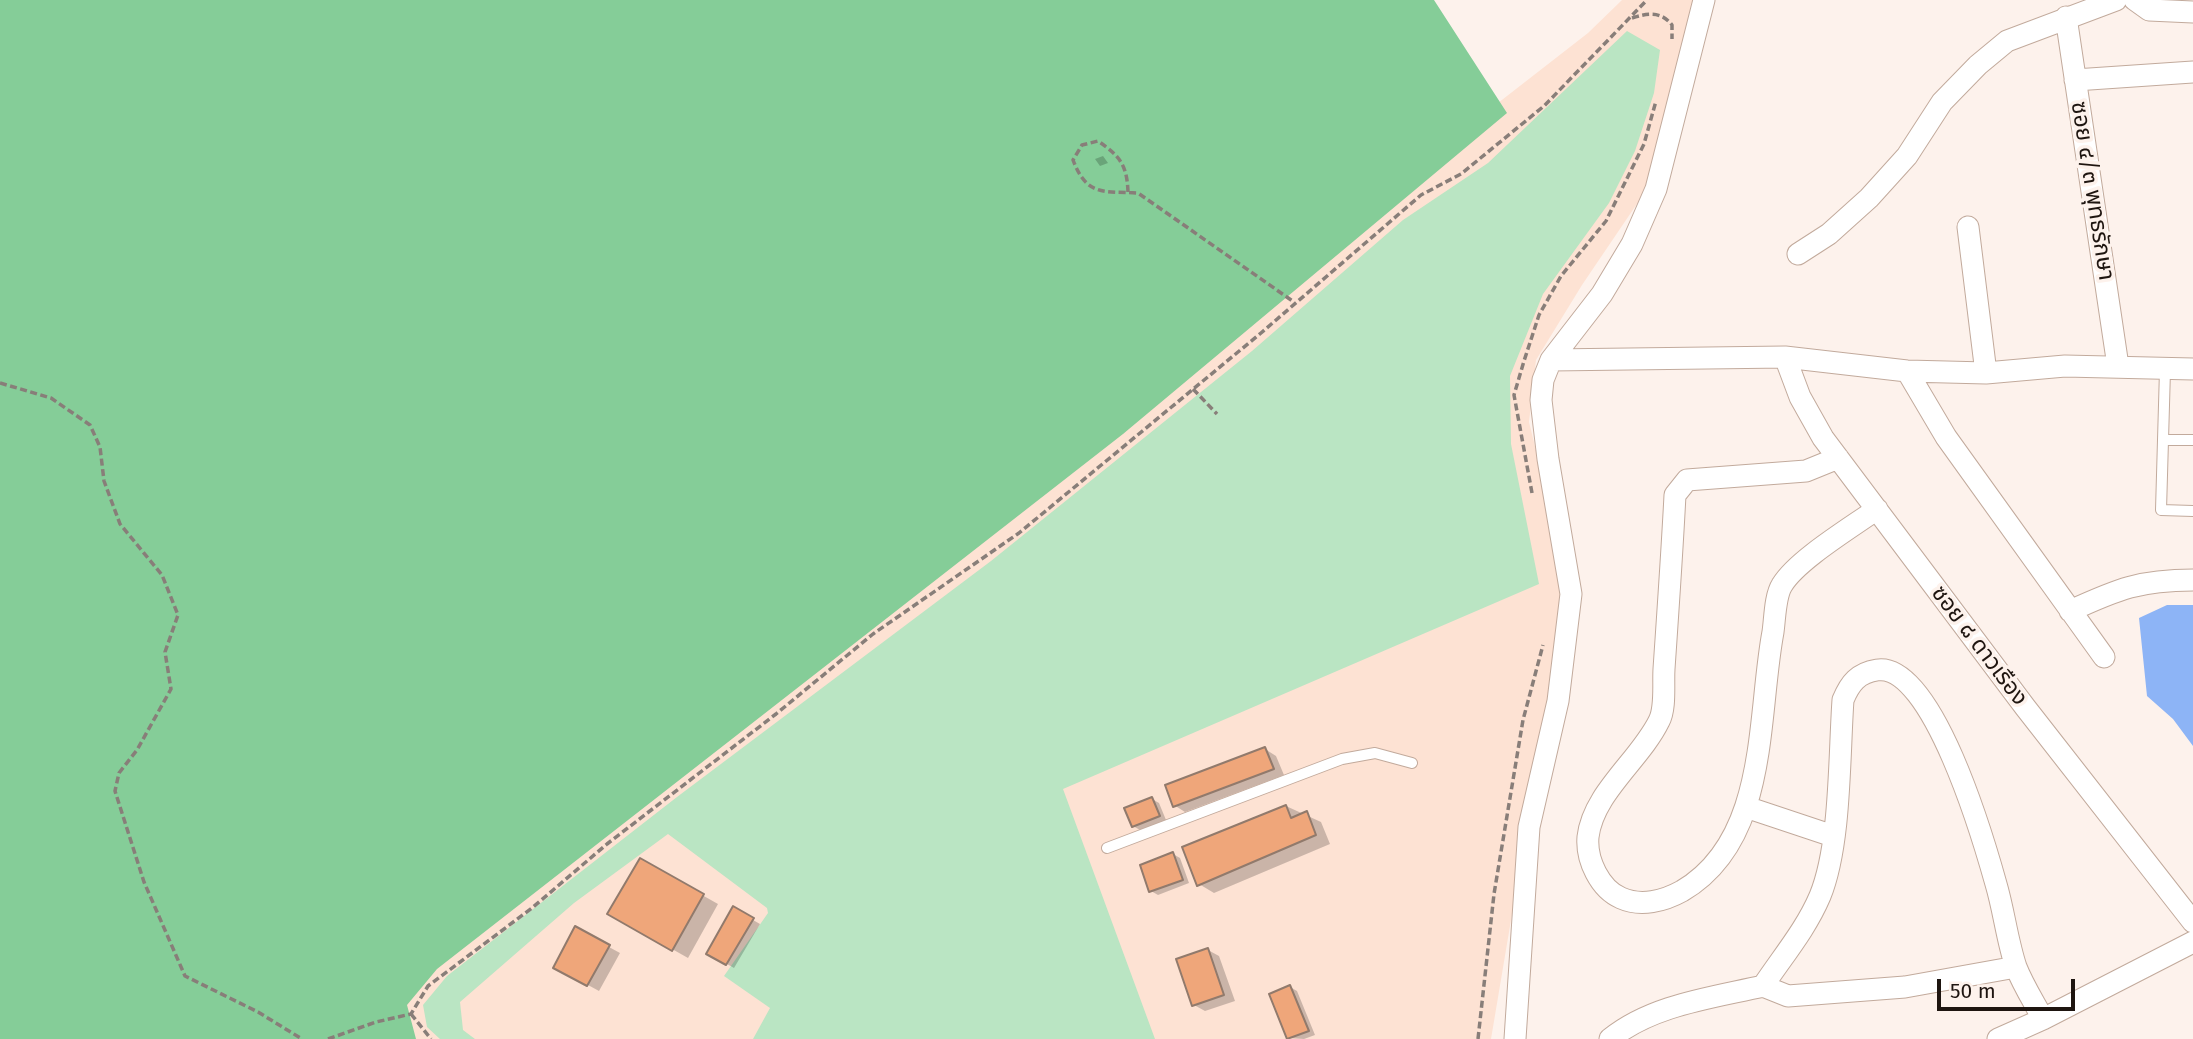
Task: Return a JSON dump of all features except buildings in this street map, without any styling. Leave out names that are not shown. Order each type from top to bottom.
[{"type":"street","points":[[1515,1039],[1529,827],[1558,701],[1571,594],[1541,400],[1551,360],[1602,294],[1632,244],[1656,189],[1704,0]]},
{"type":"street","points":[[1798,254],[1829,234],[1869,198],[1907,156],[1942,102],[1978,65],[2007,41],[2116,0]]},
{"type":"street","points":[[2135,0],[2149,10],[2193,12]]},
{"type":"street","name":"ซอย ๔/๓ พุทธรักษา","points":[[2066,17],[2118,366]]},
{"type":"street","points":[[2075,80],[2193,72]]},
{"type":"street","points":[[1968,227],[1986,373]]},
{"type":"street","points":[[1551,360],[1785,357],[1908,371],[1986,373],[2065,366],[2193,369]]},
{"type":"street","name":"ซอย ๘ ดาวเรือง","points":[[1785,357],[1800,397],[1823,438],[2193,922]]},
{"type":"street","points":[[1908,371],[1946,437],[2104,657]]},
{"type":"street","points":[[1838,457],[1806,471],[1687,480],[1675,495],[1661,719],[1593,816],[1588,839],[1591,862],[1610,893],[1625,900],[1645,903],[1671,897],[1698,881],[1715,862],[1746,807],[1758,754],[1771,642],[1781,586],[1807,560],[1877,509]]},
{"type":"street","points":[[2070,611],[2113,592],[2152,580],[2193,580]]},
{"type":"street","points":[[1763,986],[1806,925],[1816,904],[1833,836],[1843,699],[1851,683],[1867,671],[1886,669],[1900,675],[1930,712],[1968,795],[1996,886],[2016,967],[2043,1019]]},
{"type":"street","points":[[1746,807],[1833,836]]},
{"type":"street","points":[[1998,1039],[2043,1019],[2193,942]]},
{"type":"street","points":[[1610,1039],[1630,1023],[1655,1013],[1763,986],[1788,996],[1905,987],[2016,967]]},
{"type":"lane","points":[[2165,370],[2161,510],[2193,511]]},
{"type":"lane","points":[[2163,440],[2193,440]]},
{"type":"lane","points":[[1107,848],[1342,759],[1375,753],[1412,763]]},
{"type":"path","points":[[328,1039],[376,1022],[411,1014],[428,986],[532,908],[607,844],[776,714],[873,634],[1018,533],[1193,389],[1421,195],[1461,174],[1544,106],[1647,0]]},
{"type":"path","points":[[1128,192],[1127,170],[1119,155],[1098,141],[1082,145],[1073,160],[1084,183],[1091,189],[1138,193],[1294,302]]},
{"type":"path","points":[[0,383],[51,398],[90,425],[100,447],[104,481],[120,524],[162,576],[177,615],[165,652],[171,689],[136,750],[119,773],[115,791],[144,882],[185,976],[258,1012],[302,1039]]},
{"type":"path","points":[[1193,389],[1217,414]]},
{"type":"path","points":[[411,1014],[431,1039]]},
{"type":"shaded area","points":[[1622,0],[1698,0],[1647,189],[1582,285],[1536,360],[1529,422],[1568,581],[1491,1039],[382,1039],[387,967],[1588,33]]},
{"type":"green space","points":[[0,0],[1434,0],[1507,113],[1123,434],[437,969],[407,1005],[416,1039],[0,1039]]},
{"type":"green space","points":[[1627,31],[1660,50],[1654,93],[1635,151],[1609,203],[1543,294],[1510,376],[1511,444],[1539,584],[1063,789],[1155,1039],[753,1039],[770,1008],[724,976],[768,913],[767,908],[668,834],[574,903],[460,1002],[463,1030],[475,1039],[440,1039],[427,1027],[423,1005],[447,976],[677,797],[991,561],[1252,351],[1403,220],[1488,163]]},
{"type":"water","points":[[2167,605],[2193,605],[2193,746],[2173,719],[2147,696],[2139,618]]}]
